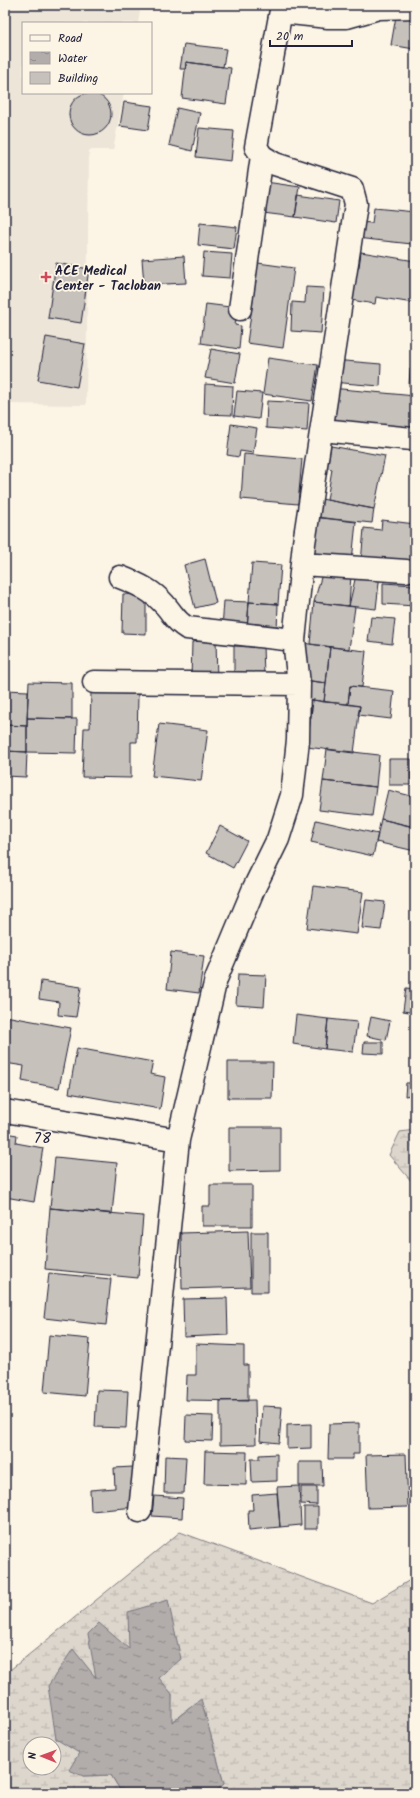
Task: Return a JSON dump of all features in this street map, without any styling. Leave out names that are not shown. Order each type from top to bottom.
[{"type":"street","points":[[140,1511],[178,1140],[216,978],[254,888],[278,839],[292,795],[298,740],[299,684],[294,640],[302,564],[356,204],[352,189],[275,164],[262,156],[255,143],[281,9],[328,17],[347,17],[379,8],[415,7]]},
{"type":"street","points":[[240,309],[262,156]]},
{"type":"street","points":[[322,430],[412,439]]},
{"type":"street","points":[[302,564],[406,571]]},
{"type":"street","points":[[120,577],[142,586],[166,606],[174,618],[187,628],[294,640]]},
{"type":"street","points":[[94,682],[299,684]]},
{"type":"street","points":[[5,1111],[178,1140]]},
{"type":"shaded area","name":"ACE Medical Center - Tacloban","points":[[5,5],[141,5],[138,22],[22,22],[22,94],[124,94],[113,150],[89,150],[86,405],[5,404]]},
{"type":"green space","points":[[415,1130],[415,1182],[412,1182],[389,1155],[400,1132]]},
{"type":"green space","points":[[180,1532],[372,1603],[415,1577],[415,1793],[214,1793],[224,1784],[201,1700],[171,1722],[172,1694],[129,1649],[96,1679],[79,1753],[83,1776],[111,1775],[122,1793],[5,1793],[5,1674]]},
{"type":"water","points":[[168,1600],[181,1659],[159,1678],[172,1694],[172,1722],[201,1699],[224,1784],[214,1793],[122,1793],[111,1775],[83,1776],[69,1770],[79,1753],[62,1743],[62,1736],[56,1736],[48,1686],[73,1649],[96,1678],[88,1634],[99,1623],[129,1649],[128,1612]]},
{"type":"building","points":[[396,16],[415,19],[414,49],[391,45]]},
{"type":"building","points":[[184,44],[226,49],[223,67],[186,62],[186,69],[180,69]]},
{"type":"building","points":[[186,62],[231,68],[226,104],[182,98]]},
{"type":"building","points":[[86,94],[98,95],[105,99],[111,114],[109,122],[105,129],[90,135],[75,129],[69,114],[75,99]]},
{"type":"building","points":[[124,102],[152,106],[148,130],[120,126]]},
{"type":"building","points":[[177,108],[200,113],[192,151],[169,145]]},
{"type":"building","points":[[199,128],[234,131],[231,161],[196,157]]},
{"type":"building","points":[[259,181],[300,187],[295,217],[255,212]]},
{"type":"building","points":[[298,195],[339,201],[336,223],[295,217]]},
{"type":"building","points":[[374,208],[415,212],[412,244],[356,238],[358,222],[372,223]]},
{"type":"building","points":[[200,223],[237,227],[234,249],[198,245]]},
{"type":"building","points":[[204,252],[232,254],[230,278],[202,276]]},
{"type":"building","points":[[361,252],[415,261],[413,303],[376,297],[375,304],[345,299],[350,266],[359,267]]},
{"type":"building","points":[[184,256],[186,283],[144,285],[142,259]]},
{"type":"building","points":[[56,263],[89,269],[81,323],[48,318]]},
{"type":"building","points":[[258,263],[294,268],[283,348],[247,343]]},
{"type":"building","points":[[306,287],[324,288],[321,333],[291,331],[292,302],[305,303]]},
{"type":"building","points":[[206,304],[238,308],[235,325],[241,326],[239,349],[201,343]]},
{"type":"building","points":[[46,337],[85,344],[77,387],[38,380]]},
{"type":"building","points":[[211,349],[240,354],[235,383],[205,378]]},
{"type":"building","points":[[268,358],[318,365],[312,401],[263,394]]},
{"type":"building","points":[[333,360],[381,364],[380,386],[331,382]]},
{"type":"building","points":[[410,369],[415,369],[415,386],[409,386]]},
{"type":"building","points":[[205,384],[233,386],[232,415],[204,414]]},
{"type":"building","points":[[331,388],[415,396],[415,433],[327,426]]},
{"type":"building","points":[[237,391],[262,393],[259,419],[234,416]]},
{"type":"building","points":[[267,401],[309,403],[307,431],[266,428]]},
{"type":"building","points":[[231,424],[257,428],[253,453],[240,451],[239,457],[227,455]]},
{"type":"building","points":[[331,446],[385,456],[374,509],[327,500],[332,469],[327,468]]},
{"type":"building","points":[[244,454],[302,459],[298,504],[241,499]]},
{"type":"building","points":[[415,482],[415,503],[412,503]]},
{"type":"building","points":[[316,498],[374,509],[372,523],[314,517]]},
{"type":"building","points":[[314,517],[356,522],[352,561],[310,557]]},
{"type":"building","points":[[382,520],[415,524],[415,568],[361,563],[364,528],[381,530]]},
{"type":"building","points":[[205,559],[216,603],[195,608],[184,565]]},
{"type":"building","points":[[252,563],[281,565],[278,604],[249,602]]},
{"type":"building","points":[[322,574],[351,574],[349,606],[314,602]]},
{"type":"building","points":[[380,574],[376,609],[349,606],[356,575]]},
{"type":"building","points":[[383,583],[415,585],[415,606],[383,604]]},
{"type":"building","points":[[123,594],[146,595],[146,634],[122,633]]},
{"type":"building","points":[[224,601],[249,602],[247,630],[222,628]]},
{"type":"building","points":[[249,602],[278,604],[277,631],[247,630]]},
{"type":"building","points":[[314,602],[355,607],[349,649],[310,644]]},
{"type":"building","points":[[371,617],[395,619],[392,644],[368,641]]},
{"type":"building","points":[[216,639],[217,681],[191,679],[192,642]]},
{"type":"building","points":[[296,642],[330,647],[326,683],[304,680]]},
{"type":"building","points":[[234,646],[263,646],[264,676],[234,676]]},
{"type":"building","points":[[330,647],[366,651],[362,687],[350,686],[348,704],[324,702]]},
{"type":"building","points":[[304,680],[326,683],[324,702],[313,700],[307,747]]},
{"type":"building","points":[[29,682],[72,683],[72,719],[27,718]]},
{"type":"building","points":[[350,686],[394,691],[391,719],[358,715],[360,706],[348,704]]},
{"type":"building","points":[[5,690],[28,691],[27,726],[5,725]]},
{"type":"building","points":[[91,693],[138,694],[137,742],[131,742],[131,778],[82,777],[84,728],[90,728]]},
{"type":"building","points":[[313,700],[360,706],[354,753],[307,747]]},
{"type":"building","points":[[27,718],[77,719],[76,753],[27,752]]},
{"type":"building","points":[[159,724],[208,730],[201,781],[152,776]]},
{"type":"building","points":[[5,725],[27,726],[27,752],[5,751]]},
{"type":"building","points":[[327,749],[379,755],[376,787],[323,781]]},
{"type":"building","points":[[5,751],[27,752],[26,777],[5,776]]},
{"type":"building","points":[[389,759],[411,759],[411,785],[389,785]]},
{"type":"building","points":[[323,781],[376,787],[372,816],[319,810]]},
{"type":"building","points":[[388,790],[415,797],[413,827],[381,819]]},
{"type":"building","points":[[381,819],[415,827],[415,851],[376,842]]},
{"type":"building","points":[[316,820],[378,834],[373,856],[311,842]]},
{"type":"building","points":[[220,826],[247,841],[233,868],[206,853]]},
{"type":"building","points":[[313,886],[363,892],[357,934],[307,928]]},
{"type":"building","points":[[366,900],[385,902],[381,930],[362,928]]},
{"type":"building","points":[[171,952],[204,956],[199,993],[167,989]]},
{"type":"building","points":[[238,974],[266,975],[264,1007],[236,1005]]},
{"type":"building","points":[[5,977],[9,977],[5,1000]]},
{"type":"building","points":[[41,981],[81,987],[76,1017],[58,1015],[59,1002],[39,999]]},
{"type":"building","points":[[406,988],[415,989],[415,1013],[403,1011]]},
{"type":"building","points":[[296,1015],[328,1019],[325,1049],[293,1044]]},
{"type":"building","points":[[5,1016],[71,1028],[59,1088],[22,1081],[24,1066],[5,1063]]},
{"type":"building","points":[[371,1017],[390,1021],[386,1040],[367,1036]]},
{"type":"building","points":[[328,1019],[357,1022],[353,1052],[325,1049]]},
{"type":"building","points":[[364,1042],[383,1042],[383,1054],[363,1053]]},
{"type":"building","points":[[77,1048],[153,1062],[150,1074],[165,1077],[160,1109],[69,1093]]},
{"type":"building","points":[[228,1062],[273,1062],[272,1098],[228,1098]]},
{"type":"building","points":[[406,1083],[415,1083],[415,1107],[411,1107],[411,1095],[405,1096]]},
{"type":"building","points":[[229,1127],[280,1127],[280,1170],[229,1171]]},
{"type":"building","points":[[5,1133],[17,1135],[16,1143],[43,1148],[34,1202],[5,1197]]},
{"type":"building","points":[[55,1157],[117,1163],[112,1214],[50,1208]]},
{"type":"building","points":[[210,1185],[252,1185],[252,1226],[202,1226],[202,1206],[210,1206]]},
{"type":"building","points":[[50,1208],[143,1216],[138,1278],[45,1269]]},
{"type":"building","points":[[248,1231],[250,1287],[182,1289],[181,1233]]},
{"type":"building","points":[[251,1232],[268,1232],[268,1292],[251,1292]]},
{"type":"building","points":[[49,1273],[111,1279],[106,1325],[44,1318]]},
{"type":"building","points":[[227,1298],[228,1335],[184,1337],[183,1299]]},
{"type":"building","points":[[49,1335],[90,1339],[85,1396],[44,1392]]},
{"type":"building","points":[[196,1344],[244,1346],[244,1365],[248,1365],[248,1401],[186,1400],[187,1375],[196,1375]]},
{"type":"building","points":[[97,1390],[128,1391],[126,1428],[95,1427]]},
{"type":"building","points":[[255,1400],[256,1444],[220,1445],[220,1401]]},
{"type":"building","points":[[262,1406],[282,1407],[279,1443],[260,1441]]},
{"type":"building","points":[[186,1415],[213,1416],[212,1441],[185,1440]]},
{"type":"building","points":[[359,1423],[359,1454],[353,1454],[353,1459],[328,1459],[329,1424]]},
{"type":"building","points":[[311,1424],[311,1448],[287,1449],[287,1425]]},
{"type":"building","points":[[205,1451],[247,1452],[246,1485],[204,1484]]},
{"type":"building","points":[[277,1454],[277,1481],[252,1482],[251,1459],[259,1459],[259,1455]]},
{"type":"building","points":[[406,1454],[408,1507],[368,1508],[366,1455]]},
{"type":"building","points":[[165,1456],[186,1457],[184,1493],[164,1493]]},
{"type":"building","points":[[299,1462],[322,1462],[323,1486],[299,1486]]},
{"type":"building","points":[[133,1467],[136,1507],[91,1511],[90,1490],[115,1488],[114,1468]]},
{"type":"building","points":[[299,1486],[301,1525],[280,1527],[277,1487]]},
{"type":"building","points":[[301,1487],[317,1487],[317,1505],[301,1504]]},
{"type":"building","points":[[277,1493],[280,1527],[249,1530],[248,1510],[253,1510],[252,1495]]},
{"type":"building","points":[[154,1496],[183,1498],[182,1518],[152,1516]]},
{"type":"building","points":[[304,1507],[318,1507],[318,1529],[304,1529]]},
{"type":"place","name":"ACE Medical Center - Tacloban","points":[[46,277]]},
{"type":"district","name":"78","points":[[43,1138]]}]
